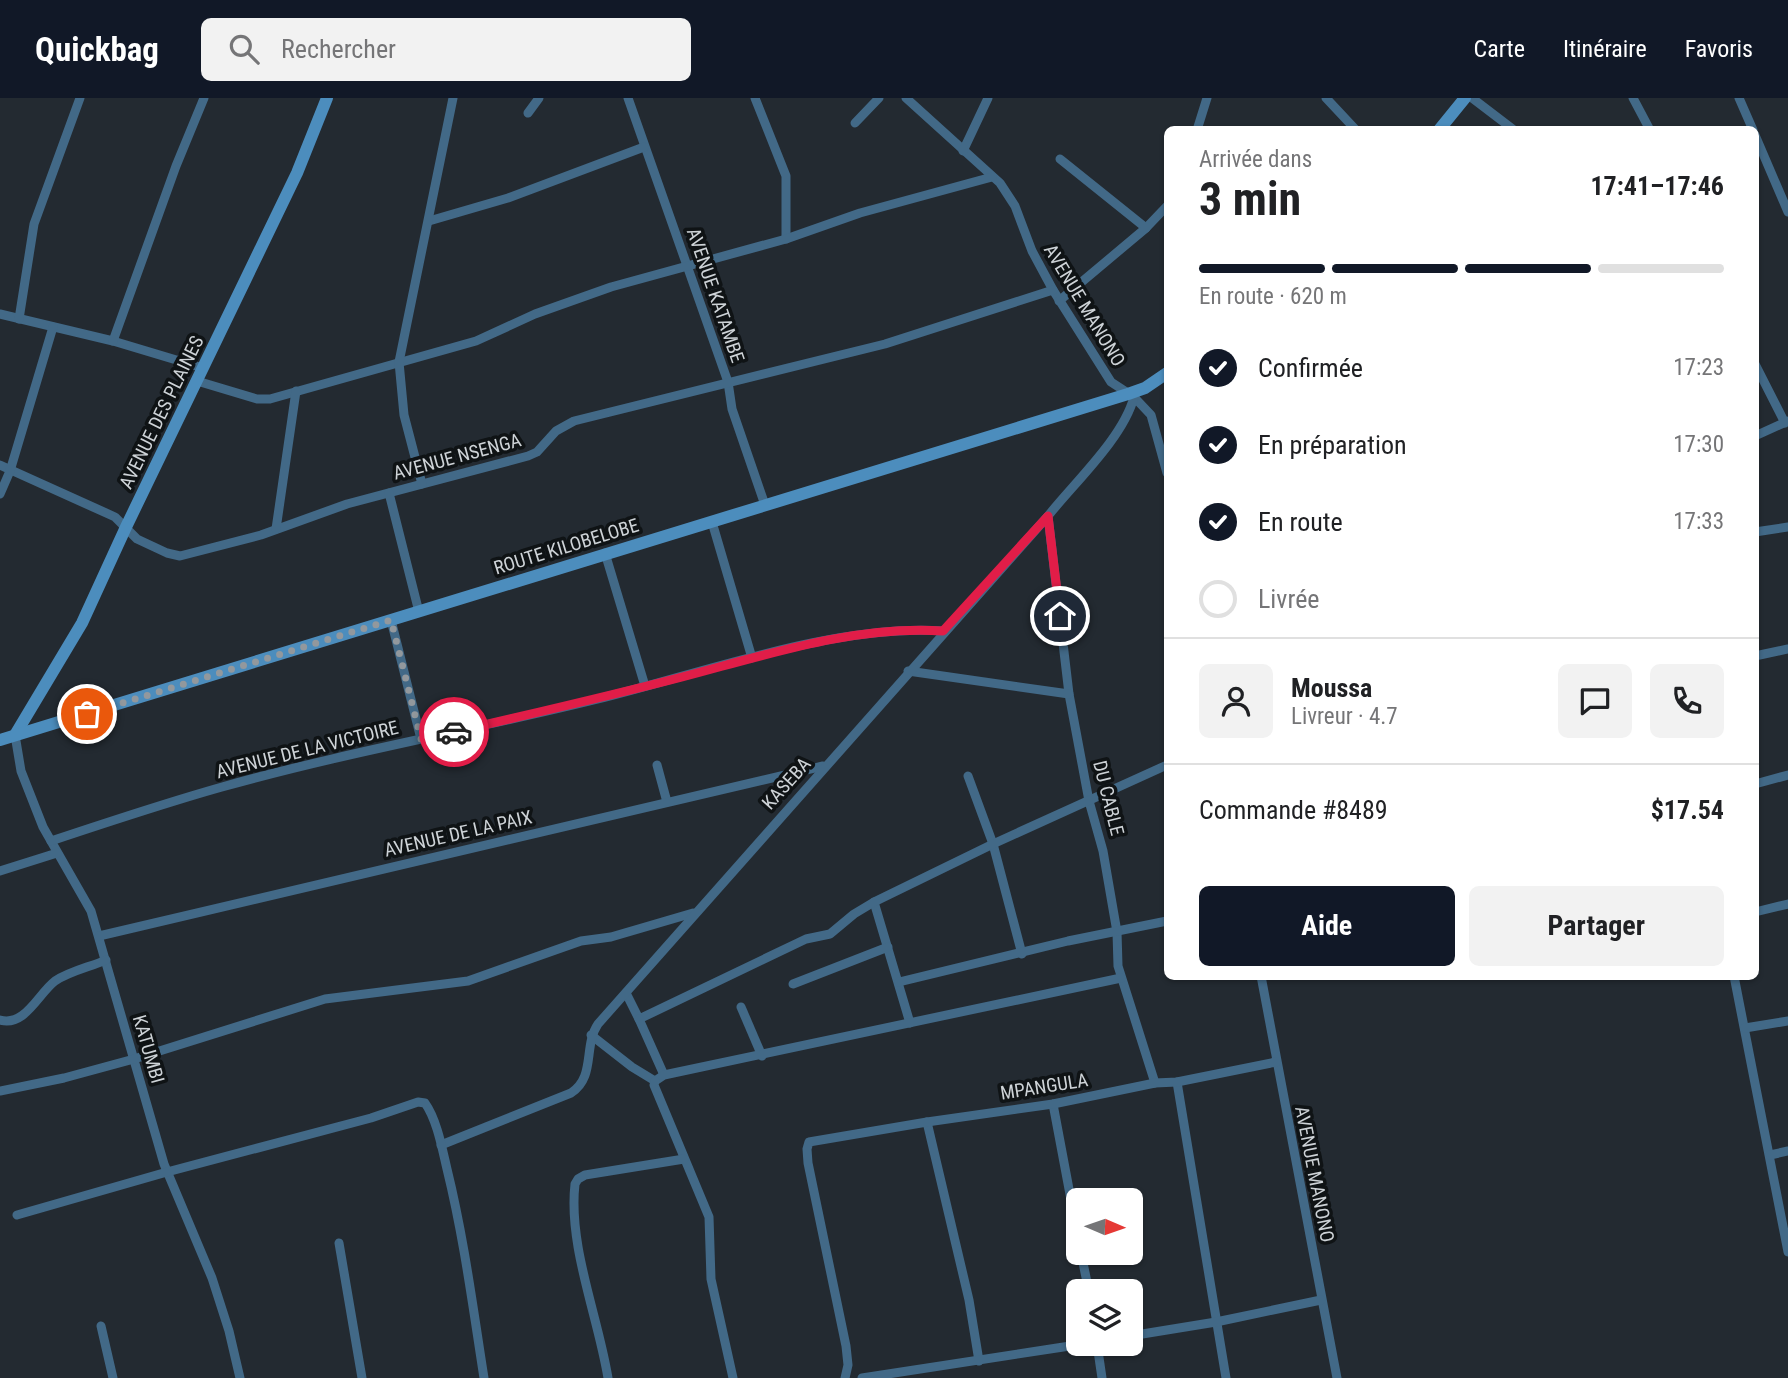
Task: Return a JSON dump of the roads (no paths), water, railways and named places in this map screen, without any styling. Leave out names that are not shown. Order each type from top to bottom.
[{"type":"street","points":[[19,319],[34,224],[80,98]]},
{"type":"street","points":[[113,341],[176,166],[204,98]]},
{"type":"street","name":"AVENUE DES PLAINES","points":[[15,735],[82,623],[301,164],[327,98]]},
{"type":"street","points":[[422,484],[404,415],[399,362],[453,98]]},
{"type":"street","points":[[528,113],[539,98]]},
{"type":"street","name":"AVENUE KATAMBE","points":[[628,98],[728,382],[732,409],[765,505]]},
{"type":"street","points":[[755,98],[786,176],[786,239]]},
{"type":"street","points":[[855,123],[879,98]]},
{"type":"street","name":"AVENUE MANONO","points":[[906,98],[1000,183],[1015,206],[1032,251],[1059,301],[1111,382],[1151,415],[1164,461]]},
{"type":"street","points":[[963,151],[988,98]]},
{"type":"street","points":[[1198,126],[1208,98]]},
{"type":"street","points":[[1326,98],[1352,126]]},
{"type":"street","points":[[1442,126],[1465,98]]},
{"type":"street","points":[[1472,98],[1509,126]]},
{"type":"street","points":[[1633,98],[1648,126]]},
{"type":"street","points":[[1739,98],[1751,126]]},
{"type":"street","points":[[1759,144],[1788,212]]},
{"type":"street","points":[[429,221],[508,198],[644,147]]},
{"type":"street","points":[[1060,159],[1146,228]]},
{"type":"street","points":[[197,381],[261,399],[296,391],[476,341],[535,314],[611,287],[786,239],[860,213],[992,177]]},
{"type":"street","points":[[1059,301],[1146,228],[1164,209]]},
{"type":"street","name":"AVENUE NSENGA","points":[[0,465],[115,517],[137,539],[167,553],[192,555],[317,514],[533,454],[556,430],[575,422],[886,344],[1053,290]]},
{"type":"street","points":[[0,314],[113,341],[203,368]]},
{"type":"street","points":[[0,494],[10,471],[53,327]]},
{"type":"street","points":[[1759,371],[1787,422],[1759,434]]},
{"type":"street","name":"ROUTE KILOBELOBE","points":[[0,740],[605,553],[1131,396],[1164,375]]},
{"type":"street","points":[[276,529],[296,391]]},
{"type":"street","name":"KASEBA","points":[[591,1035],[943,631],[1048,516],[1118,433],[1128,416],[1131,396]]},
{"type":"street","points":[[389,493],[419,612]]},
{"type":"street","name":"DU CABLE","points":[[1048,516],[1069,695],[1089,801],[1103,851],[1117,932],[1121,978],[1156,1083]]},
{"type":"street","points":[[712,522],[752,658]]},
{"type":"street","points":[[1759,531],[1788,527]]},
{"type":"street","points":[[605,553],[645,686]]},
{"type":"street","points":[[391,620],[421,739]]},
{"type":"street","name":"AVENUE DE LA VICTOIRE","points":[[51,841],[223,786],[570,706],[752,658],[875,634],[943,631]]},
{"type":"street","points":[[1759,655],[1788,649]]},
{"type":"street","points":[[908,671],[1069,695]]},
{"type":"street","name":"KATUMBI","points":[[15,735],[22,771],[40,819],[91,911],[167,1172],[212,1278],[240,1378]]},
{"type":"street","points":[[657,765],[667,802]]},
{"type":"street","name":"AVENUE DE LA PAIX","points":[[99,936],[825,766]]},
{"type":"street","points":[[639,1019],[806,939],[830,934],[874,902],[993,844],[1164,766]]},
{"type":"street","points":[[1759,783],[1788,775]]},
{"type":"street","points":[[968,776],[993,844],[1022,954]]},
{"type":"street","points":[[0,871],[57,853]]},
{"type":"street","points":[[874,902],[910,1023]]},
{"type":"street","points":[[1759,911],[1788,904]]},
{"type":"street","points":[[0,1091],[64,1078],[134,1059],[325,999],[468,981],[581,941],[611,937],[695,913]]},
{"type":"street","points":[[899,982],[1164,922]]},
{"type":"street","points":[[793,984],[888,947]]},
{"type":"street","points":[[0,1020],[7,1022],[25,1014],[55,982],[106,960]]},
{"type":"street","points":[[591,1035],[632,1067],[659,1078],[1121,978]]},
{"type":"street","name":"AVENUE MANONO","points":[[1262,980],[1337,1378]]},
{"type":"street","points":[[1735,980],[1788,1252]]},
{"type":"street","points":[[626,993],[639,1019],[659,1078]]},
{"type":"street","points":[[741,1007],[762,1056]]},
{"type":"street","points":[[1745,1028],[1788,1021]]},
{"type":"street","points":[[441,1146],[577,1089],[585,1079],[591,1035]]},
{"type":"street","name":"MPANGULA","points":[[845,1378],[848,1365],[846,1346],[808,1163],[808,1145],[816,1141],[1053,1104],[1276,1062]]},
{"type":"street","points":[[659,1078],[654,1085],[709,1217],[711,1279],[733,1378]]},
{"type":"street","points":[[1177,1082],[1226,1378]]},
{"type":"street","points":[[17,1215],[371,1118],[418,1102],[427,1105],[441,1146],[462,1238],[484,1378]]},
{"type":"street","points":[[1053,1104],[1069,1188]]},
{"type":"street","points":[[927,1122],[969,1300],[979,1361]]},
{"type":"street","points":[[1770,1155],[1788,1151]]},
{"type":"street","points":[[608,1378],[603,1343],[576,1228],[575,1184],[578,1178],[585,1175],[684,1159]]},
{"type":"street","points":[[339,1243],[362,1378]]},
{"type":"street","points":[[1143,1334],[1321,1300]]},
{"type":"street","points":[[101,1326],[113,1378]]},
{"type":"street","points":[[862,1378],[1066,1347]]},
{"type":"street","points":[[1099,1356],[1102,1378]]},
{"type":"street","points":[[935,1367],[938,1378]]}]
